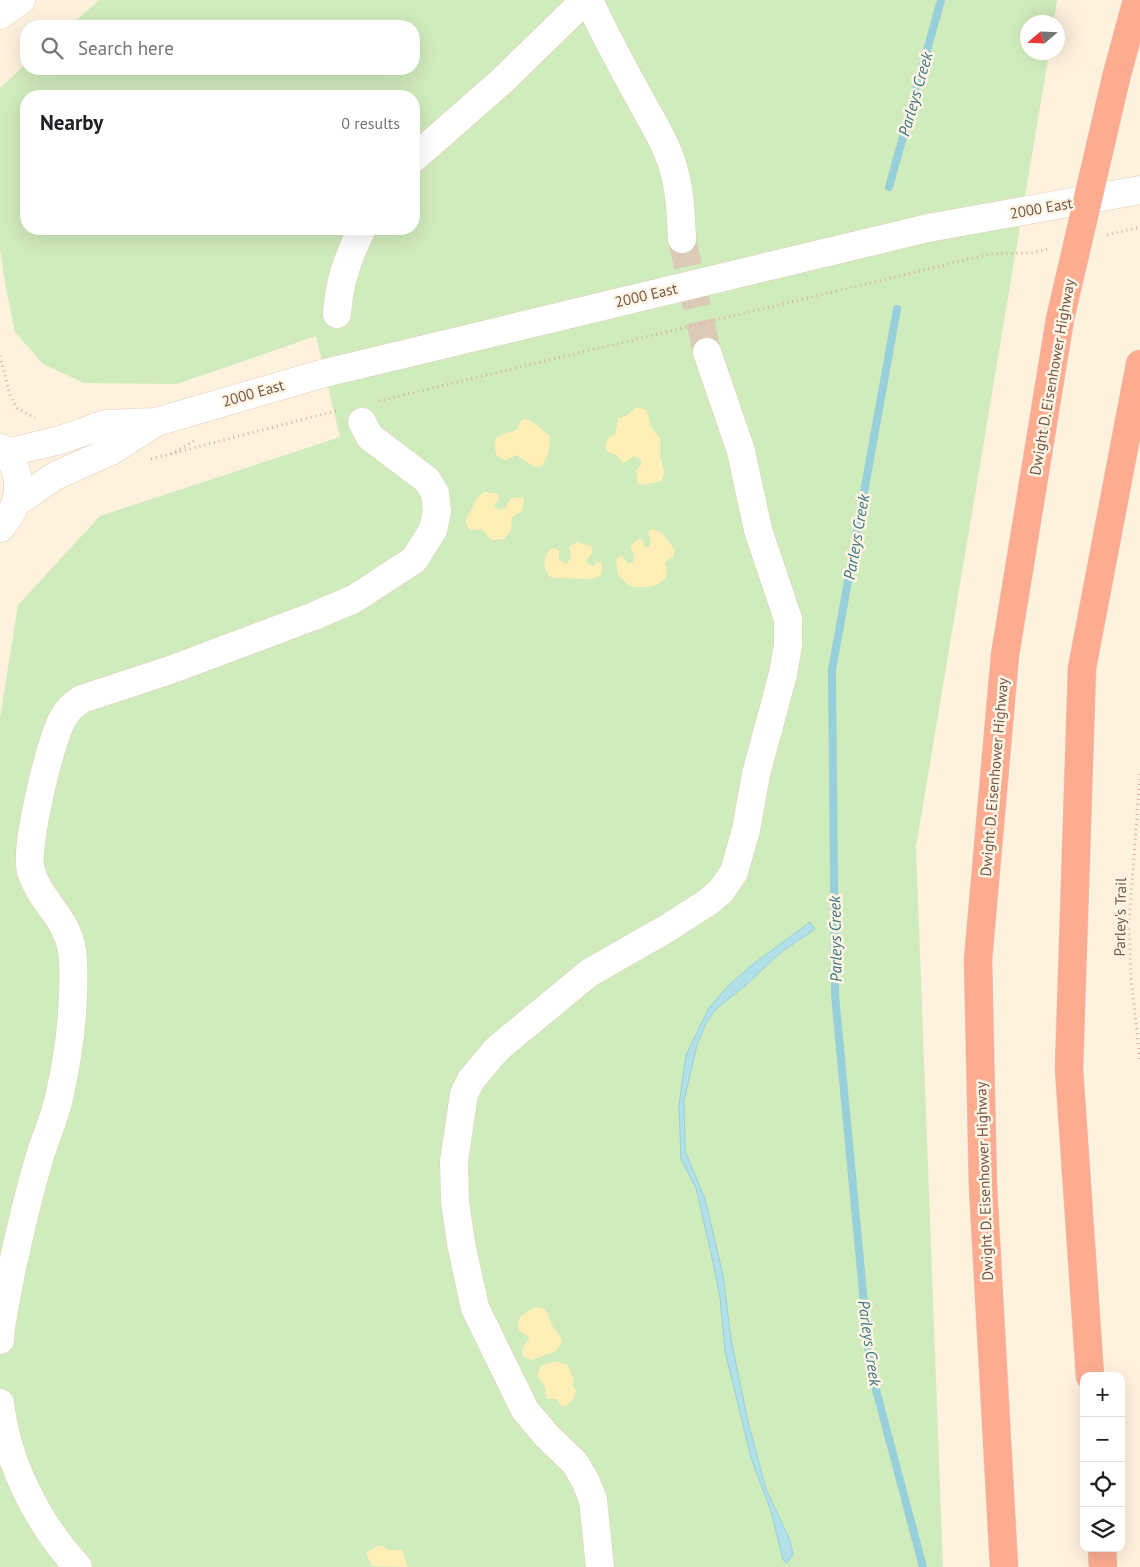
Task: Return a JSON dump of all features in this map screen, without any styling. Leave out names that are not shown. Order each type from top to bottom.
[{"type":"highway","name":"Dwight D. Eisenhower Highway","points":[[1004,1567],[983,1187],[978,960],[1005,655],[1060,319],[1116,78],[1137,0]]},
{"type":"highway","points":[[1090,1372],[1069,1069],[1082,668],[1140,364]]},
{"type":"highway","points":[[1102,1552],[1103,1567]]},
{"type":"street","points":[[0,15],[21,0]]},
{"type":"street","points":[[420,153],[503,80],[585,0]]},
{"type":"street","points":[[590,0],[609,43],[653,120],[674,168],[681,209],[682,239]]},
{"type":"street","name":"2000 East","points":[[3,450],[60,440],[106,424],[156,422],[321,374],[928,228],[1140,190]]},
{"type":"street","points":[[338,314],[341,280],[348,258],[359,235]]},
{"type":"street","points":[[600,1567],[593,1500],[586,1482],[575,1463],[547,1436],[525,1410],[475,1308],[456,1210],[454,1152],[464,1094],[471,1080],[497,1049],[589,973],[666,930],[708,902],[721,891],[734,872],[746,830],[756,774],[783,674],[788,645],[788,619],[758,530],[741,451],[708,352]]},
{"type":"street","points":[[0,1340],[1,1325],[18,1240],[38,1161],[58,1099],[66,1060],[73,957],[69,936],[31,872],[29,853],[40,792],[61,722],[70,706],[82,699],[170,670],[314,616],[354,599],[414,560],[434,530],[437,511],[435,494],[427,480],[370,437],[357,412]]},
{"type":"street","name":"2000 East","points":[[17,502],[55,476],[111,451],[156,422]]},
{"type":"street","points":[[0,528],[10,517],[17,502],[19,485],[15,468],[3,450]]},
{"type":"street","points":[[0,1403],[4,1428],[26,1490],[50,1532],[78,1567]]},
{"type":"path","points":[[1104,235],[1140,227]]},
{"type":"path","points":[[166,457],[357,412],[990,254],[1031,253],[1058,246]]},
{"type":"path","points":[[0,356],[2,375],[17,408],[41,421]]},
{"type":"path","name":"Parley's Trail","points":[[1140,774],[1129,922],[1131,979],[1140,1060]]},
{"type":"green space","points":[[99,0],[1057,0],[1055,15],[1020,15],[1020,60],[1048,60],[916,847],[943,1567],[0,1567],[0,718],[18,605],[100,516],[340,437],[316,336],[177,384],[84,383],[43,364],[15,332],[0,248],[0,88],[20,70],[20,75],[420,75],[420,20],[77,20]]},
{"type":"sand","points":[[637,407],[647,410],[650,426],[660,438],[660,456],[664,472],[662,481],[642,485],[638,483],[636,470],[642,464],[640,458],[634,456],[623,463],[617,455],[608,452],[605,447],[608,438],[615,435],[618,419],[629,414]]},
{"type":"sand","points":[[524,419],[535,424],[550,436],[549,452],[542,466],[535,467],[516,455],[505,460],[497,456],[495,443],[498,436],[517,430]]},
{"type":"sand","points":[[484,492],[498,494],[499,499],[494,505],[498,510],[505,508],[511,498],[522,497],[524,499],[523,510],[512,517],[511,531],[504,539],[491,540],[482,529],[470,530],[466,524],[466,517]]},
{"type":"sand","points":[[652,529],[662,533],[675,550],[673,557],[665,562],[667,576],[656,585],[630,586],[618,575],[616,559],[622,556],[628,563],[633,563],[634,555],[630,546],[639,539],[643,540],[644,547],[649,546],[651,540],[648,532]]},
{"type":"sand","points":[[577,542],[591,546],[593,552],[587,559],[587,563],[593,567],[597,562],[601,562],[602,571],[600,576],[591,579],[552,578],[546,571],[544,563],[546,555],[552,548],[559,550],[559,560],[566,564],[571,558],[569,547]]},
{"type":"sand","points":[[535,1307],[547,1312],[562,1342],[556,1351],[531,1360],[524,1357],[522,1351],[529,1339],[528,1336],[519,1331],[518,1321],[521,1316]]},
{"type":"sand","points":[[555,1361],[567,1365],[574,1379],[572,1384],[576,1391],[571,1401],[562,1407],[557,1399],[547,1399],[545,1387],[537,1375],[541,1366]]},
{"type":"sand","points":[[377,1546],[382,1546],[387,1550],[402,1550],[408,1567],[372,1566],[366,1553]]},
{"type":"water","points":[[810,922],[815,929],[780,953],[746,985],[717,1008],[706,1023],[697,1045],[684,1100],[685,1151],[705,1199],[723,1275],[731,1339],[748,1422],[766,1489],[789,1538],[793,1554],[787,1563],[783,1560],[771,1511],[751,1458],[725,1351],[720,1297],[711,1253],[696,1188],[681,1159],[679,1105],[686,1055],[709,1008],[728,986],[752,965]]},
{"type":"waterway","name":"Parleys Creek","points":[[889,187],[941,0]]},
{"type":"waterway","name":"Parleys Creek","points":[[897,309],[832,670],[835,995],[870,1367],[923,1567]]},
{"type":"tunnel","points":[[682,239],[707,352]]}]
